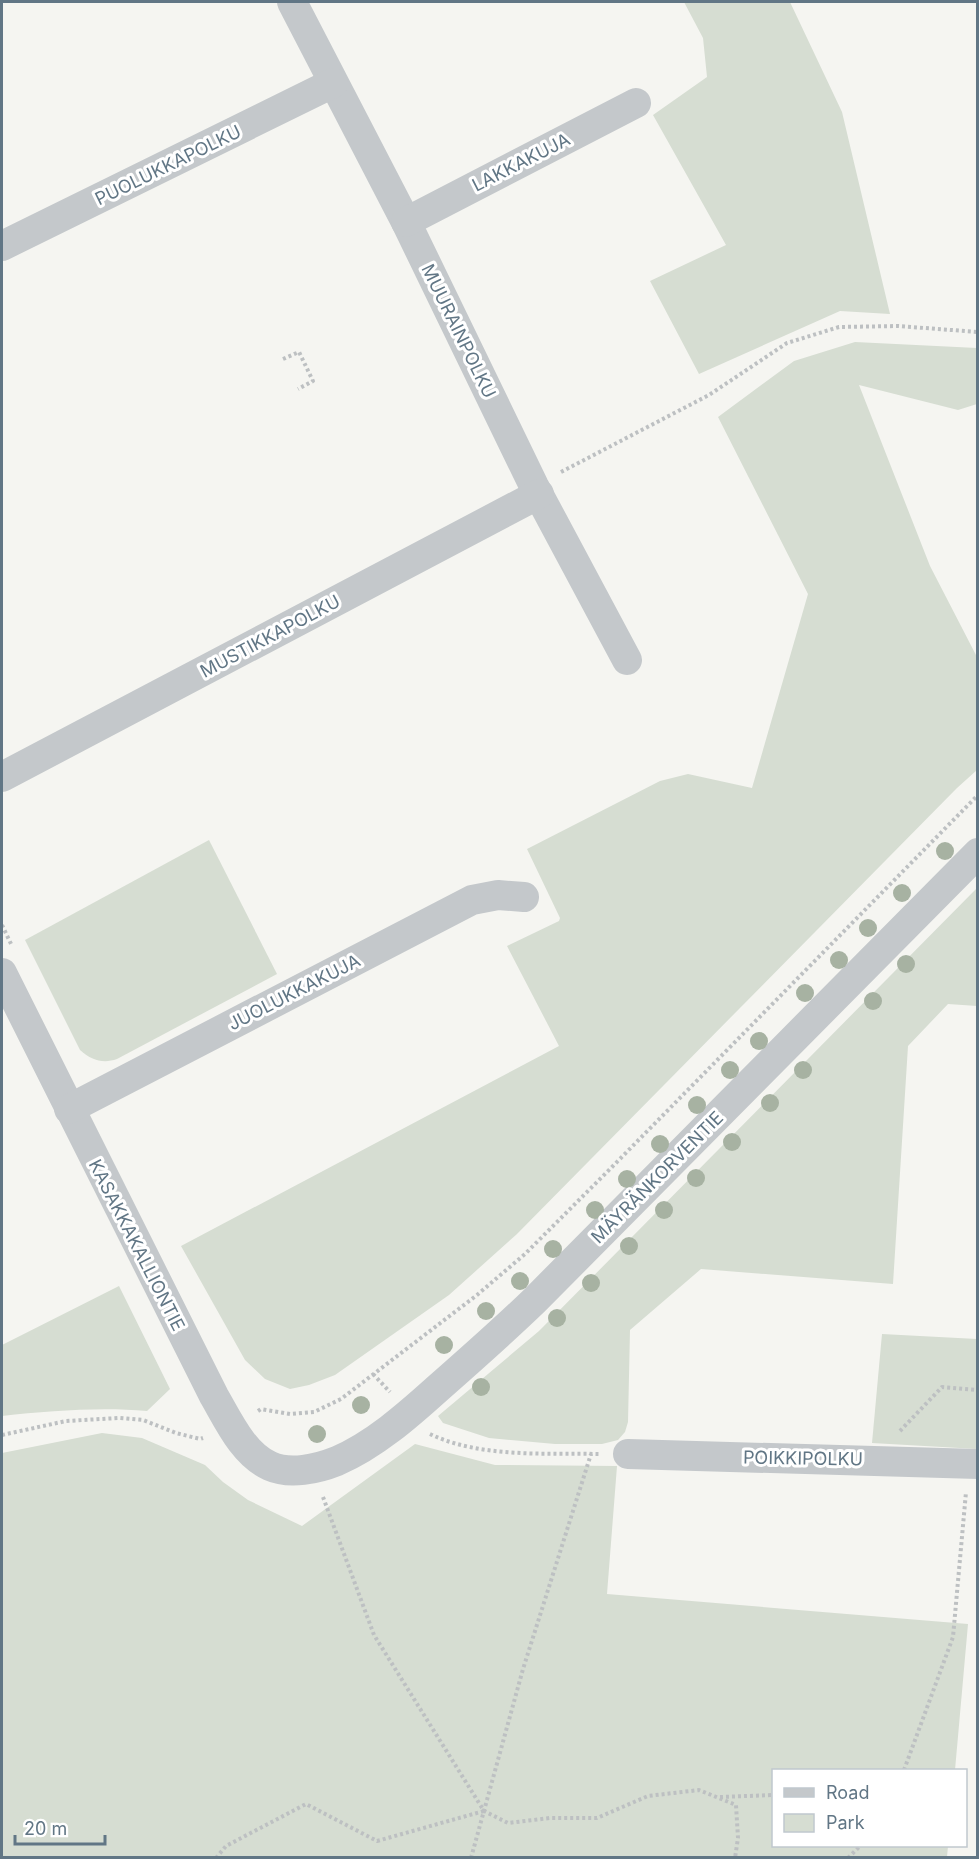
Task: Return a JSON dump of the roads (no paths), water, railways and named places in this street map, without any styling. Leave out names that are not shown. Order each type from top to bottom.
[{"type":"street","name":"MUURAINPOLKU","points":[[292,2],[406,222],[536,490],[627,660]]},
{"type":"street","name":"PUOLUKKAPOLKU","points":[[2,246],[333,83]]},
{"type":"street","name":"LAKKAKUJA","points":[[406,222],[636,102]]},
{"type":"street","name":"MUSTIKKAPOLKU","points":[[2,777],[536,490]]},
{"type":"street","name":"MÄYRÄNKORVENTIE","points":[[312,1468],[336,1461],[362,1448],[409,1414],[478,1354],[535,1300],[978,853]]},
{"type":"street","name":"JUOLUKKAKUJA","points":[[69,1109],[472,900],[498,895],[524,897]]},
{"type":"street","name":"KASAKKAKALLIONTIE","points":[[2,973],[214,1396],[231,1425],[247,1448],[268,1465],[282,1470],[312,1468]]},
{"type":"street","name":"POIKKIPOLKU","points":[[628,1454],[973,1464]]}]
